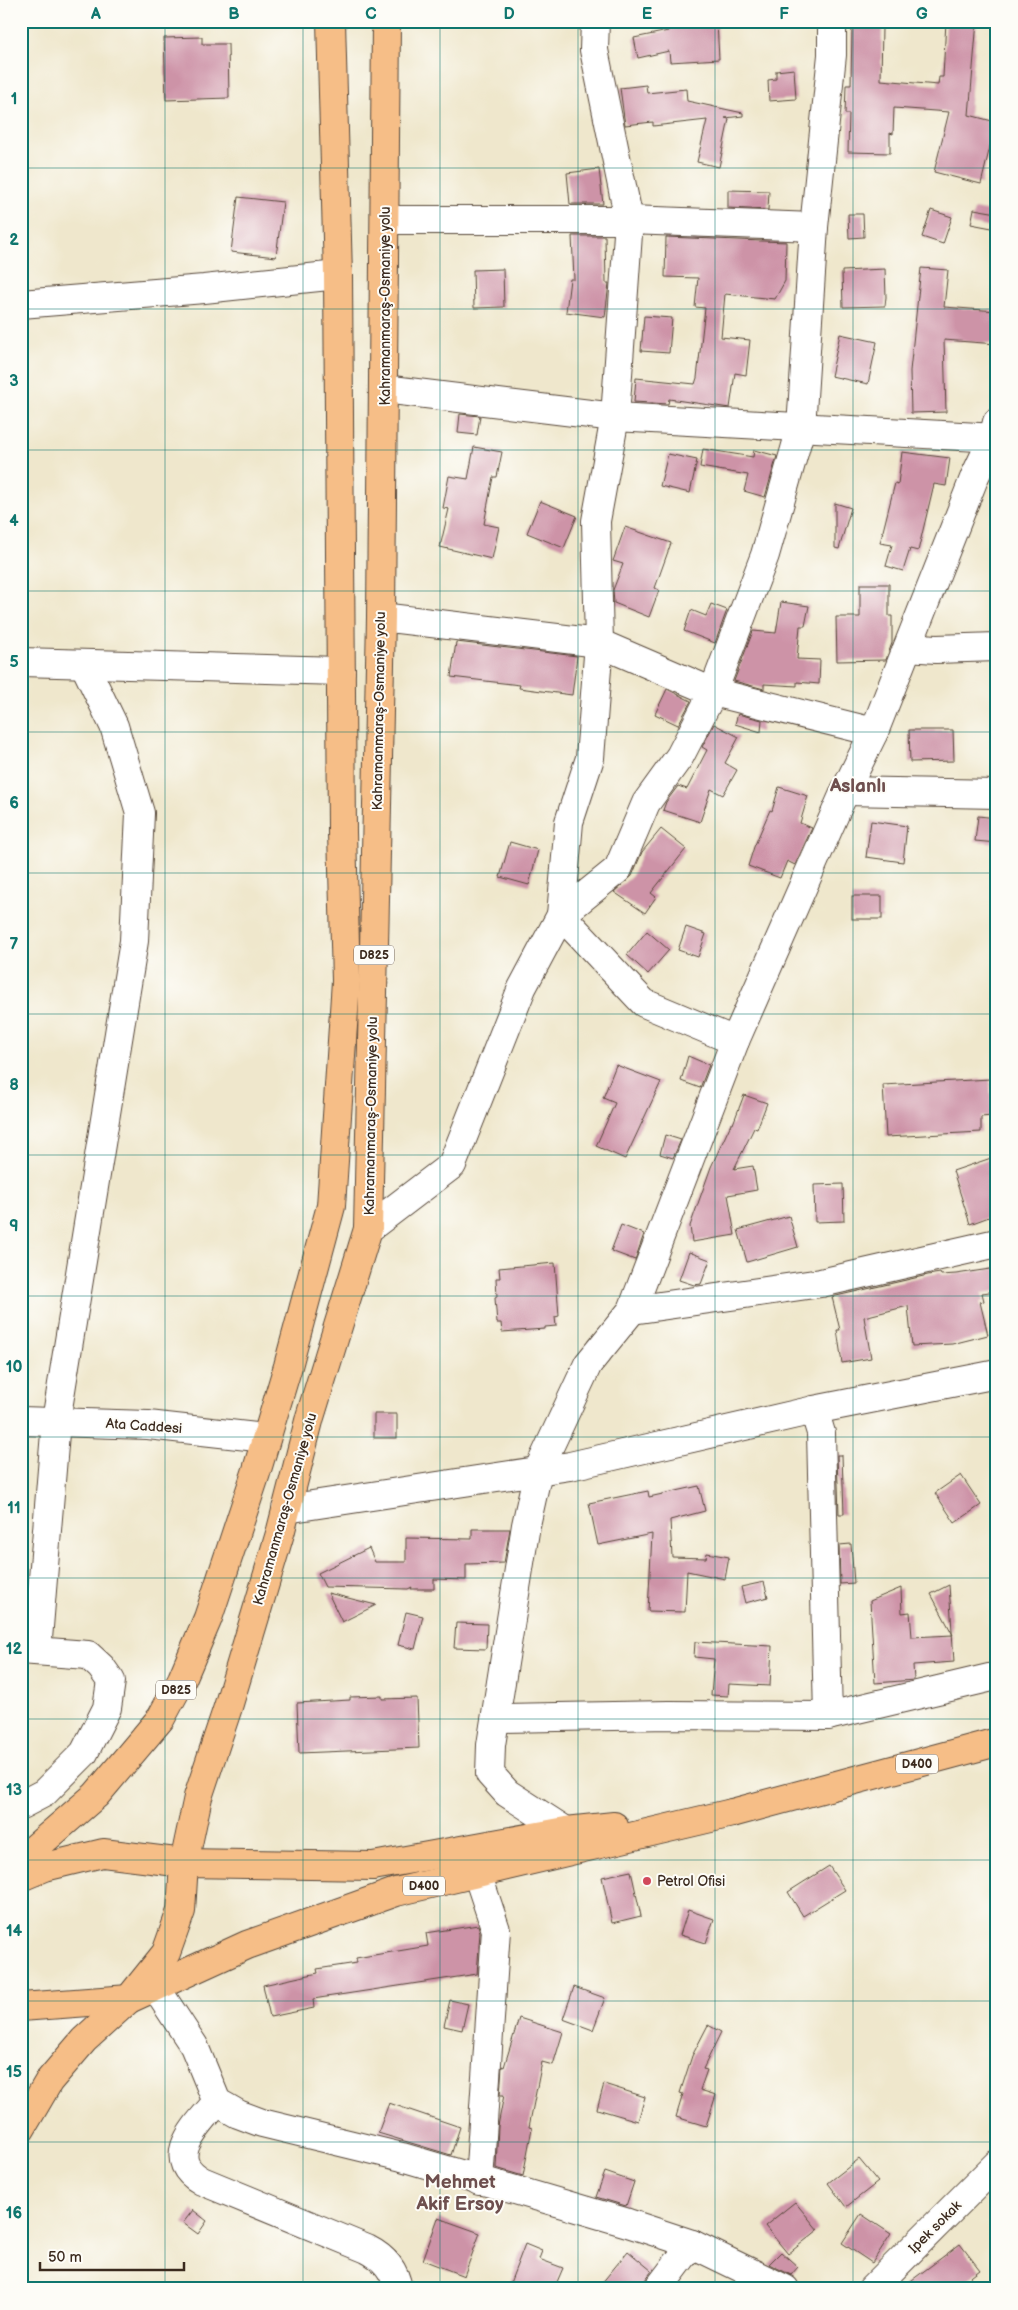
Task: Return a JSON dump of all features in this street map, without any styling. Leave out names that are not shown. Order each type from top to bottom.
[{"type":"main road","name":"D825","points":[[21,1860],[96,1794],[161,1718],[182,1679],[208,1618],[266,1438],[331,1206],[346,981],[342,832],[338,274],[331,21]]},
{"type":"main road","name":"Kahramanmaraş-Osmaniye yolu","points":[[21,2129],[49,2081],[84,2040],[129,1999],[166,1953],[181,1911],[184,1863],[198,1797],[228,1707],[286,1509],[310,1417],[368,1229],[381,617],[386,21]]},
{"type":"main road","name":"D400","points":[[21,2007],[129,1999],[256,1942],[396,1892],[732,1813],[997,1742]]},
{"type":"main road","name":"D400","points":[[21,1877],[45,1867],[103,1853],[184,1863],[373,1866],[566,1831],[732,1813]]},
{"type":"street","points":[[595,21],[594,50],[629,220],[615,417],[596,521],[599,643],[590,758],[569,822],[561,915],[644,1003],[735,1041]]},
{"type":"street","points":[[368,1229],[452,1165],[522,988],[561,915],[618,869],[646,804],[680,756],[713,692],[765,555],[801,428],[814,227],[832,55],[832,21]]},
{"type":"street","points":[[385,220],[629,220],[814,227]]},
{"type":"street","points":[[21,304],[204,289],[338,274]]},
{"type":"street","points":[[384,389],[615,417],[801,428],[995,433],[975,476],[874,732],[845,791],[735,1041],[632,1310],[588,1364],[538,1471],[526,1525],[497,1718],[491,1745],[490,1774],[507,1793],[566,1831]]},
{"type":"street","points":[[381,617],[599,643],[713,692],[874,732]]},
{"type":"street","points":[[908,647],[936,649],[997,647]]},
{"type":"street","points":[[21,662],[341,671]]},
{"type":"street","points":[[21,1805],[44,1793],[84,1753],[106,1708],[111,1681],[102,1667],[88,1655],[29,1651],[56,1421],[134,941],[140,813],[114,726],[84,664]]},
{"type":"street","points":[[845,791],[997,794]]},
{"type":"street","points":[[632,1310],[821,1283],[997,1243]]},
{"type":"street","points":[[286,1509],[570,1466],[814,1410],[997,1374]]},
{"type":"street","points":[[814,1410],[821,1434],[828,1716]]},
{"type":"street","name":"Ata Caddesi","points":[[21,1421],[148,1425],[266,1438]]},
{"type":"street","points":[[497,1718],[669,1715],[828,1716],[997,1676]]},
{"type":"street","points":[[477,1873],[496,1930],[479,2181]]},
{"type":"street","points":[[156,1988],[194,2046],[217,2102],[238,2114],[262,2123],[402,2157],[628,2223],[692,2244],[785,2289]]},
{"type":"street","points":[[217,2102],[184,2144],[183,2159],[190,2172],[202,2181],[367,2248],[383,2259],[389,2267],[398,2289]]},
{"type":"street","name":"Ipek sokak","points":[[872,2289],[997,2164]]},
{"type":"street","points":[[658,2289],[692,2244]]},
{"type":"building","points":[[946,21],[977,21],[969,115],[996,122],[981,184],[934,172],[949,112],[894,108],[893,134],[890,133],[890,153],[848,152],[849,114],[845,114],[846,85],[851,85],[852,26],[882,27],[881,80],[938,85],[939,77],[943,77]]},
{"type":"building","points":[[717,22],[719,59],[670,62],[669,51],[638,58],[634,38],[668,31],[668,25]]},
{"type":"building","points":[[202,37],[202,44],[228,44],[229,98],[166,100],[164,38]]},
{"type":"building","points":[[794,69],[796,99],[769,101],[768,80],[776,79],[776,71]]},
{"type":"building","points":[[646,85],[647,93],[686,89],[687,101],[743,113],[743,116],[725,118],[729,119],[719,167],[697,162],[707,120],[653,126],[653,122],[625,125],[620,88]]},
{"type":"building","points":[[599,169],[603,204],[570,204],[567,173]]},
{"type":"building","points":[[728,190],[769,191],[768,210],[728,208]]},
{"type":"building","points":[[238,197],[283,202],[276,257],[231,252]]},
{"type":"building","points":[[974,209],[997,213],[997,229],[971,224]]},
{"type":"building","points":[[931,210],[952,217],[943,244],[922,237]]},
{"type":"building","points":[[848,214],[863,214],[864,237],[849,238]]},
{"type":"building","points":[[572,236],[605,236],[606,283],[609,283],[605,317],[566,312],[570,279],[574,279]]},
{"type":"building","points":[[666,237],[786,242],[785,281],[775,299],[725,294],[721,337],[750,340],[746,375],[735,373],[730,408],[669,399],[668,404],[634,402],[636,378],[695,384],[697,378],[705,308],[695,307],[698,278],[665,277]]},
{"type":"building","points":[[921,268],[948,270],[944,307],[997,311],[997,344],[944,340],[946,412],[911,413],[910,371]]},
{"type":"building","points":[[503,269],[504,307],[474,308],[473,270]]},
{"type":"building","points":[[885,269],[885,306],[843,307],[842,271]]},
{"type":"building","points":[[644,316],[672,318],[669,353],[641,351]]},
{"type":"building","points":[[840,334],[877,342],[868,384],[831,376]]},
{"type":"building","points":[[460,414],[480,416],[477,435],[458,433]]},
{"type":"building","points":[[474,447],[502,452],[497,477],[493,477],[484,524],[499,527],[492,559],[440,547],[449,509],[443,508],[449,476],[468,479]]},
{"type":"building","points":[[703,449],[753,457],[754,450],[777,456],[765,497],[744,491],[748,475],[700,467]]},
{"type":"building","points":[[902,452],[950,458],[946,486],[934,484],[918,551],[910,549],[903,571],[886,566],[892,545],[880,543],[895,483],[898,484]]},
{"type":"building","points":[[668,454],[697,460],[690,493],[660,486]]},
{"type":"building","points":[[540,501],[577,516],[564,548],[527,533]]},
{"type":"building","points":[[835,503],[851,508],[839,549],[835,548]]},
{"type":"building","points":[[625,527],[671,543],[655,588],[659,590],[649,617],[614,603],[613,590],[623,564],[613,561]]},
{"type":"building","points":[[860,584],[889,584],[889,616],[892,616],[892,643],[886,660],[837,661],[836,617],[860,617]]},
{"type":"building","points":[[781,602],[809,606],[805,626],[800,626],[797,659],[820,660],[819,684],[797,682],[797,686],[764,684],[764,689],[734,681],[753,631],[776,633]]},
{"type":"building","points":[[711,604],[727,610],[715,643],[684,631],[691,610],[706,616]]},
{"type":"building","points":[[456,642],[577,656],[572,695],[519,688],[520,685],[451,677]]},
{"type":"building","points":[[667,689],[691,701],[678,725],[655,714]]},
{"type":"building","points":[[738,714],[762,720],[761,732],[735,724]]},
{"type":"building","points":[[714,724],[739,737],[725,763],[737,770],[723,795],[711,789],[700,822],[663,810],[666,802],[678,786],[687,789],[707,750],[702,747]]},
{"type":"building","points":[[909,730],[953,730],[954,761],[910,762]]},
{"type":"building","points":[[779,787],[808,796],[800,823],[812,828],[795,865],[787,861],[780,878],[748,866],[770,810],[772,811]]},
{"type":"building","points":[[978,816],[997,818],[997,843],[975,841]]},
{"type":"building","points":[[871,821],[907,826],[903,862],[866,857]]},
{"type":"building","points":[[661,829],[686,849],[651,893],[656,897],[645,913],[614,892],[632,876],[642,852]]},
{"type":"building","points":[[510,842],[538,850],[529,885],[500,877]]},
{"type":"building","points":[[852,896],[882,896],[882,919],[852,919]]},
{"type":"building","points":[[686,927],[706,934],[698,957],[678,950]]},
{"type":"building","points":[[647,931],[669,950],[648,974],[627,955]]},
{"type":"building","points":[[688,1056],[709,1065],[700,1088],[681,1081]]},
{"type":"building","points":[[616,1065],[661,1082],[625,1159],[596,1146],[615,1103],[603,1098]]},
{"type":"building","points":[[990,1079],[992,1116],[981,1117],[981,1132],[886,1137],[883,1085]]},
{"type":"building","points":[[744,1095],[767,1103],[757,1129],[754,1128],[734,1169],[753,1166],[757,1190],[728,1195],[735,1235],[692,1242],[690,1226],[711,1167],[731,1124],[733,1124]]},
{"type":"building","points":[[665,1135],[681,1140],[673,1158],[660,1154]]},
{"type":"building","points":[[997,1156],[997,1214],[970,1224],[953,1171]]},
{"type":"building","points":[[843,1184],[844,1221],[815,1222],[814,1185]]},
{"type":"building","points":[[789,1216],[798,1247],[747,1262],[738,1230]]},
{"type":"building","points":[[621,1225],[644,1234],[635,1260],[611,1251]]},
{"type":"building","points":[[689,1252],[710,1260],[701,1284],[694,1285],[679,1280]]},
{"type":"building","points":[[555,1263],[559,1316],[555,1317],[556,1326],[545,1327],[545,1329],[502,1332],[501,1323],[497,1323],[495,1298],[497,1297],[496,1278],[500,1278],[499,1268]]},
{"type":"building","points":[[997,1268],[997,1291],[982,1293],[984,1301],[980,1302],[988,1335],[952,1344],[912,1346],[908,1306],[864,1317],[871,1358],[842,1363],[837,1330],[840,1330],[832,1297],[928,1275],[940,1273],[941,1275],[956,1274]]},
{"type":"building","points":[[374,1414],[397,1414],[397,1438],[374,1438]]},
{"type":"building","points":[[837,1455],[842,1455],[844,1514],[839,1514]]},
{"type":"building","points":[[961,1475],[981,1505],[955,1523],[935,1493]]},
{"type":"building","points":[[699,1486],[705,1511],[670,1520],[672,1557],[706,1558],[707,1553],[729,1557],[725,1579],[687,1571],[685,1612],[648,1611],[652,1534],[598,1545],[589,1503],[648,1491],[649,1497]]},
{"type":"building","points":[[472,1529],[510,1529],[504,1563],[466,1564],[466,1580],[434,1579],[434,1589],[411,1589],[412,1587],[408,1589],[325,1587],[318,1573],[369,1548],[375,1562],[406,1562],[406,1538],[472,1539]]},
{"type":"building","points":[[851,1544],[854,1583],[840,1584],[839,1545]]},
{"type":"building","points":[[764,1582],[768,1597],[745,1603],[741,1587]]},
{"type":"building","points":[[949,1585],[952,1633],[931,1594]]},
{"type":"building","points":[[901,1588],[902,1613],[910,1612],[912,1637],[952,1635],[954,1662],[913,1665],[914,1680],[875,1683],[870,1601]]},
{"type":"building","points":[[328,1593],[376,1605],[342,1622]]},
{"type":"building","points":[[406,1612],[423,1616],[415,1649],[398,1645]]},
{"type":"building","points":[[456,1623],[487,1624],[486,1649],[454,1648]]},
{"type":"building","points":[[695,1642],[772,1646],[770,1686],[729,1684],[728,1696],[711,1695],[714,1659],[694,1657]]},
{"type":"building","points":[[382,1696],[382,1699],[417,1698],[419,1748],[299,1753],[297,1703],[350,1700],[350,1697]]},
{"type":"building","points":[[829,1866],[845,1890],[803,1916],[788,1892]]},
{"type":"building","points":[[631,1871],[641,1916],[612,1923],[602,1877]]},
{"type":"building","points":[[688,1910],[714,1919],[706,1943],[680,1935]]},
{"type":"building","points":[[478,1925],[480,1932],[477,1974],[313,1999],[314,2008],[270,2017],[263,1985],[318,1973],[317,1969],[357,1963],[356,1958],[428,1946],[426,1933]]},
{"type":"building","points":[[574,1987],[605,1998],[593,2030],[563,2019]]},
{"type":"building","points":[[450,2000],[468,2004],[462,2030],[444,2026]]},
{"type":"building","points":[[519,2018],[563,2032],[553,2065],[542,2062],[529,2127],[532,2128],[523,2176],[496,2168],[498,2126],[504,2095],[500,2095],[502,2066],[504,2067]]},
{"type":"building","points":[[708,2025],[721,2032],[703,2069],[707,2070],[700,2090],[716,2095],[706,2126],[676,2117],[683,2094],[680,2093],[692,2056]]},
{"type":"building","points":[[604,2084],[645,2097],[638,2121],[597,2109]]},
{"type":"building","points":[[389,2103],[460,2127],[451,2155],[378,2133]]},
{"type":"building","points":[[859,2159],[878,2182],[846,2207],[828,2183]]},
{"type":"building","points":[[605,2172],[634,2182],[626,2206],[596,2197]]},
{"type":"building","points":[[795,2202],[818,2230],[788,2254],[765,2226]]},
{"type":"building","points":[[193,2210],[207,2221],[198,2234],[183,2223]]},
{"type":"building","points":[[861,2214],[891,2234],[872,2263],[842,2243]]},
{"type":"building","points":[[438,2218],[480,2233],[464,2276],[423,2260]]},
{"type":"building","points":[[525,2244],[542,2251],[539,2259],[563,2268],[554,2289],[526,2289],[510,2283]]},
{"type":"building","points":[[960,2244],[980,2270],[955,2289],[900,2289]]},
{"type":"building","points":[[628,2251],[652,2271],[645,2280],[643,2289],[597,2289]]},
{"type":"building","points":[[781,2252],[798,2267],[791,2275],[769,2264]]},
{"type":"place","name":"Petrol Ofisi","points":[[647,1881]]},
{"type":"district","name":"Aslanlı","points":[[858,786]]},
{"type":"district","name":"Mehmet Akif Ersoy","points":[[460,2193]]}]
